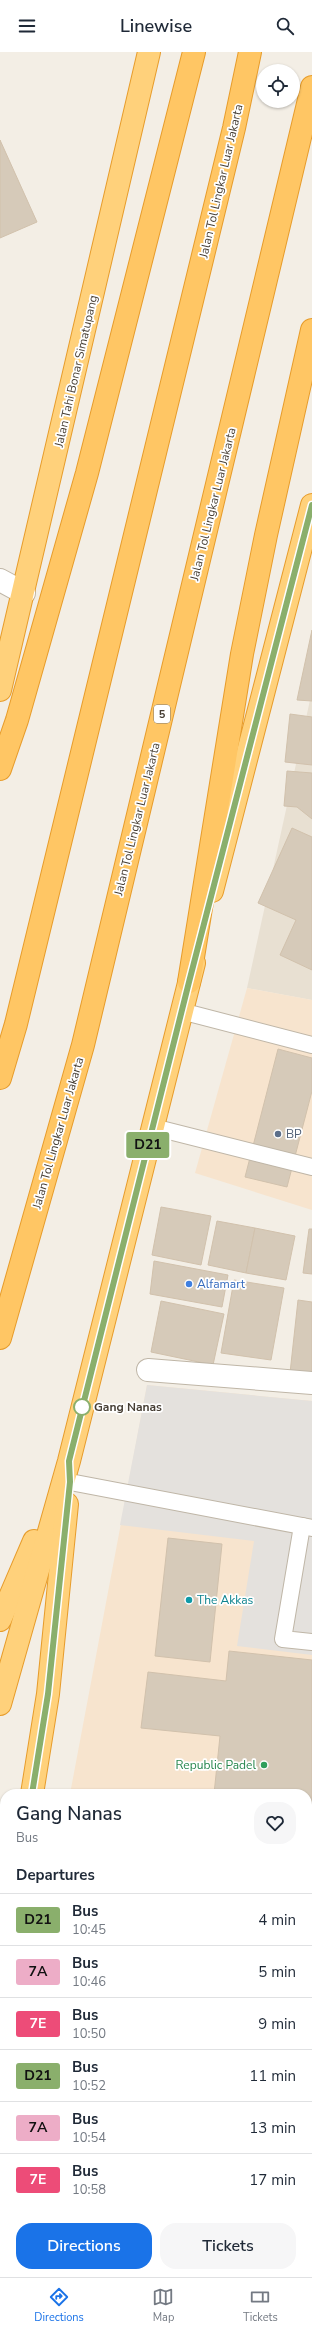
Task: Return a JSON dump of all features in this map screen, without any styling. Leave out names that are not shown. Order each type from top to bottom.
[{"type":"highway","name":"Jalan Tahi Bonar Simatupang","points":[[0,690],[24,593],[149,52]]},
{"type":"highway","points":[[0,769],[17,720],[87,473],[194,52]]},
{"type":"highway","name":"Jalan Tol Lingkar Luar Jakarta","points":[[0,1078],[16,1024],[232,136],[250,52]]},
{"type":"highway","name":"Jalan Tol Lingkar Luar Jakarta","points":[[0,1338],[83,1045],[312,87]]},
{"type":"highway","points":[[189,982],[242,654],[266,535],[312,330]]},
{"type":"highway","points":[[0,1704],[69,1471],[181,1011],[312,504]]},
{"type":"highway","points":[[0,1620],[69,1471]]},
{"type":"highway","points":[[33,1789],[48,1694],[69,1471]]},
{"type":"street","points":[[0,580],[24,593]]},
{"type":"street","points":[[148,1370],[312,1383]]},
{"type":"lane","points":[[181,1011],[312,1045]]},
{"type":"lane","points":[[153,1126],[312,1167]]},
{"type":"lane","points":[[69,1471],[307,1527],[283,1639],[312,1642]]},
{"type":"shaded area","points":[[312,691],[312,1000],[247,988]]},
{"type":"shaded area","points":[[247,988],[312,1000],[312,1210],[195,1173]]},
{"type":"shaded area","points":[[147,1385],[312,1401],[312,1789],[71,1789]]},
{"type":"shaded area","points":[[147,1385],[312,1401],[312,1655],[237,1646],[254,1541],[120,1525]]},
{"type":"building","points":[[0,140],[37,222],[0,238]]},
{"type":"building","points":[[312,630],[312,701],[297,700]]},
{"type":"building","points":[[290,714],[312,717],[312,765],[285,762]]},
{"type":"building","points":[[287,771],[312,773],[312,819],[297,807],[284,806]]},
{"type":"building","points":[[292,828],[312,837],[312,970],[280,955],[296,920],[258,903]]},
{"type":"building","name":"BP","points":[[278,1049],[312,1058],[312,1091],[287,1187],[245,1177]]},
{"type":"building","points":[[161,1207],[211,1216],[201,1265],[152,1255]]},
{"type":"building","points":[[217,1221],[255,1228],[246,1273],[208,1265]]},
{"type":"building","points":[[255,1228],[295,1236],[286,1280],[246,1273]]},
{"type":"building","points":[[309,1229],[312,1229],[312,1274],[303,1273]]},
{"type":"building","name":"Alfamart","points":[[154,1261],[228,1275],[222,1307],[150,1294]]},
{"type":"building","points":[[234,1280],[284,1288],[271,1360],[221,1353]]},
{"type":"building","points":[[298,1300],[312,1302],[312,1375],[290,1373]]},
{"type":"building","points":[[161,1301],[224,1314],[213,1365],[151,1352]]},
{"type":"building","name":"The Akkas","points":[[168,1538],[222,1544],[210,1662],[155,1656]]},
{"type":"building","name":"Republic Padel","points":[[229,1651],[312,1660],[312,1789],[215,1789],[220,1736],[141,1728],[148,1672],[226,1681]]},
{"type":"bus line","name":"D21","points":[[33,1789],[38,1748],[48,1694],[70,1482],[69,1461],[189,982],[312,505]]},
{"type":"place","name":"BP","points":[[278,1134]]},
{"type":"place","name":"Alfamart","points":[[189,1284]]},
{"type":"place","name":"Gang Nanas","points":[[82,1407]]},
{"type":"place","name":"The Akkas","points":[[189,1600]]},
{"type":"place","name":"Republic Padel","points":[[264,1765]]}]
